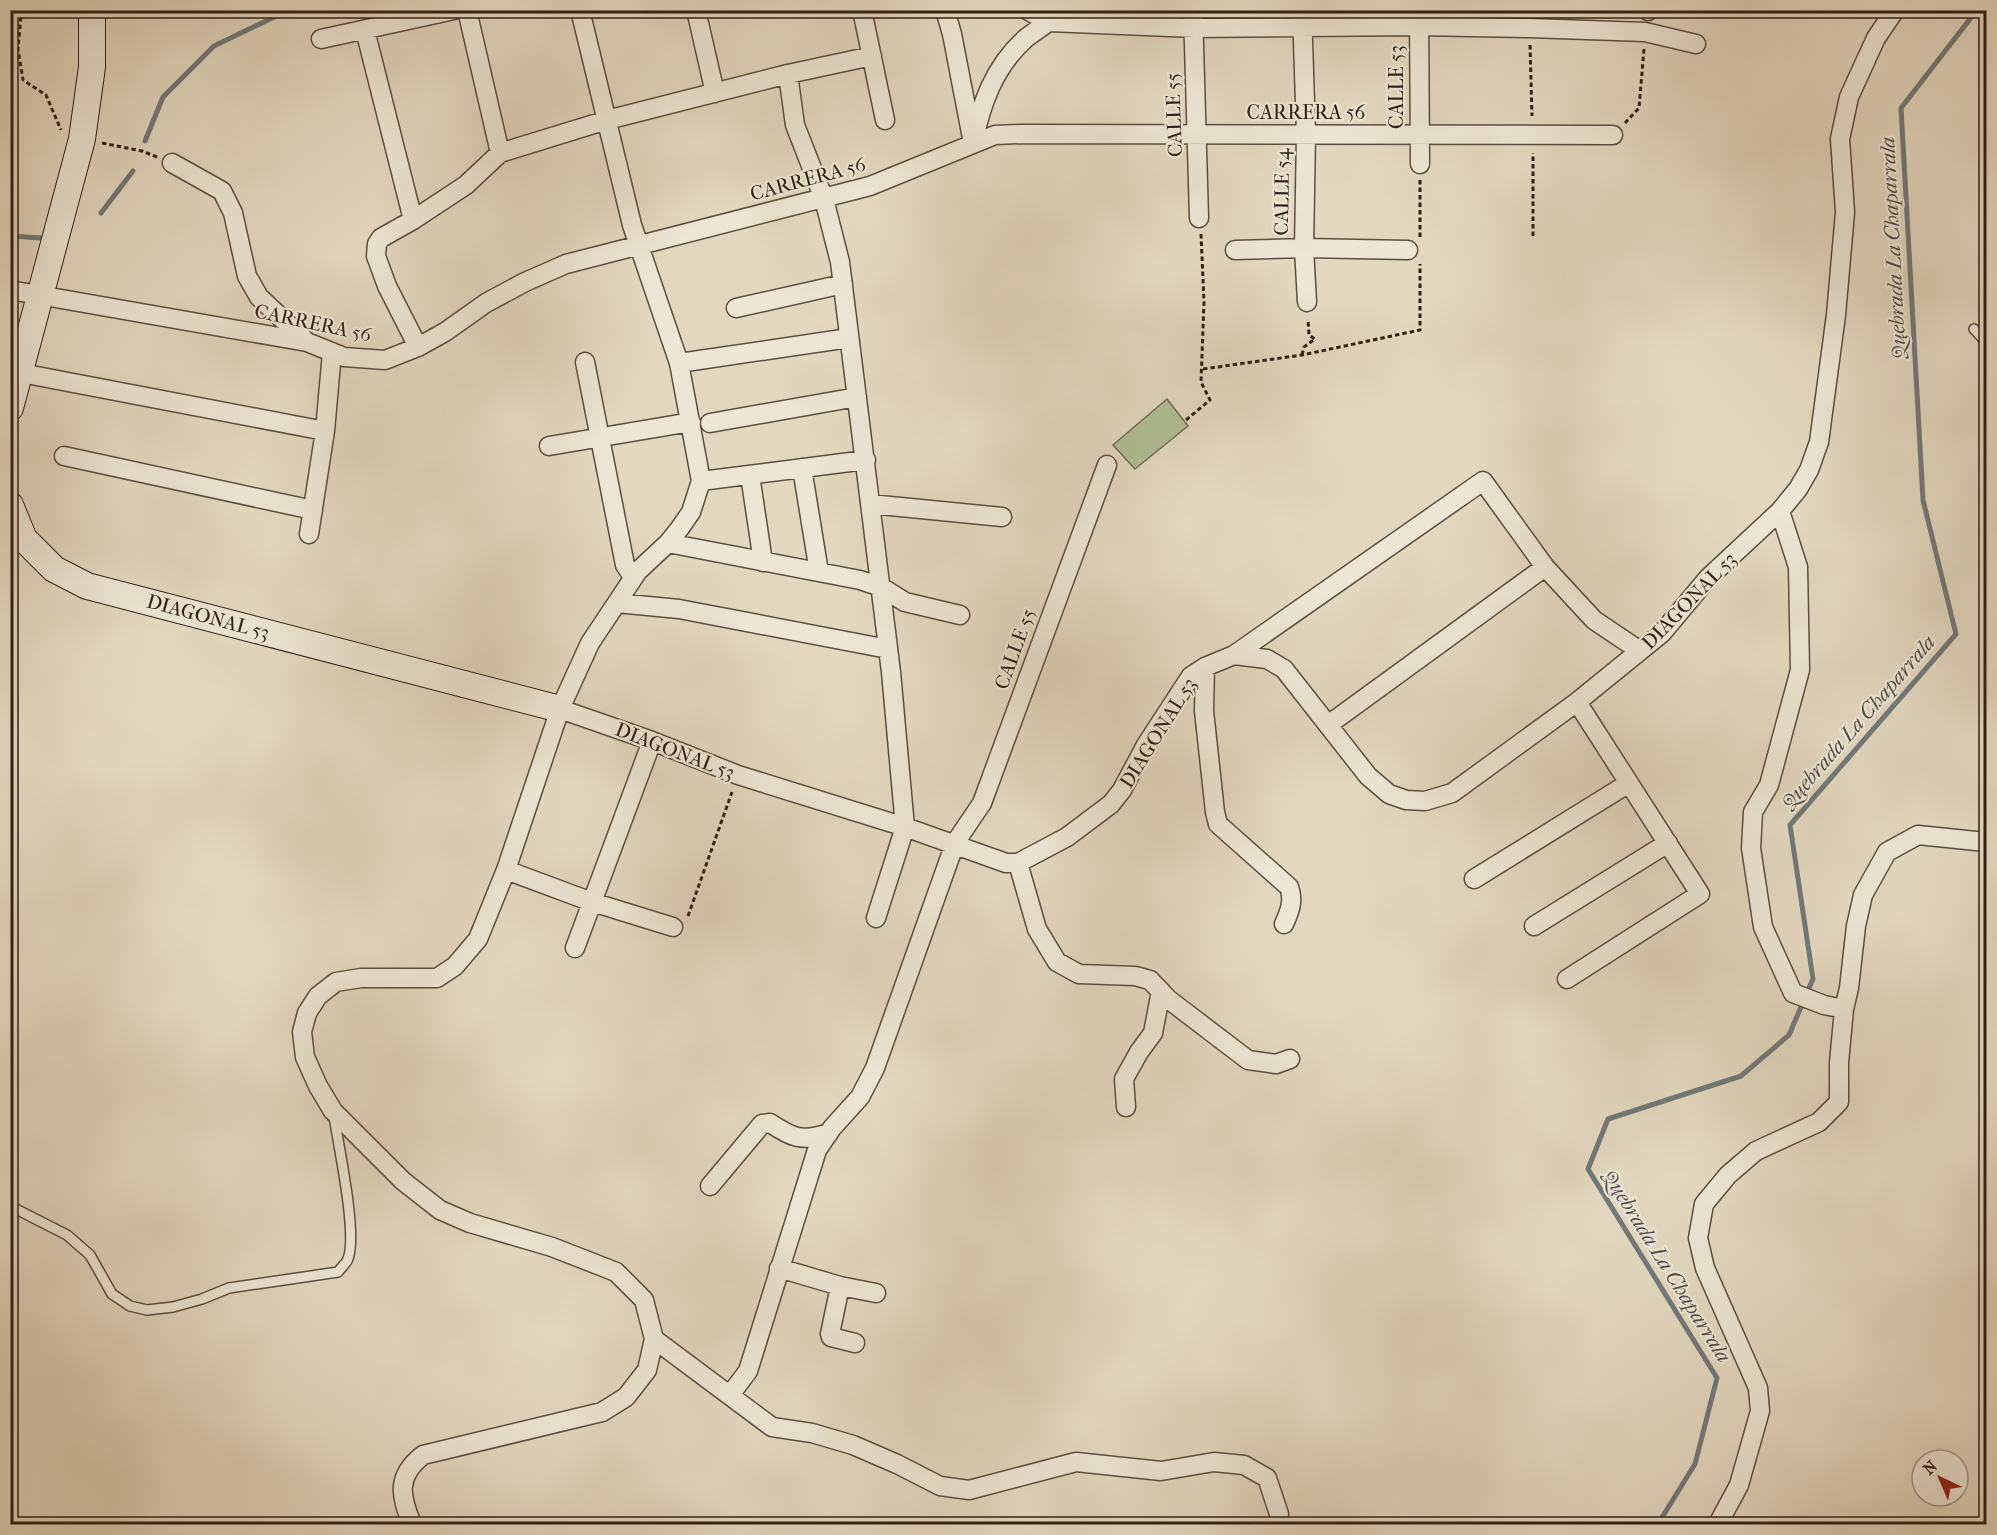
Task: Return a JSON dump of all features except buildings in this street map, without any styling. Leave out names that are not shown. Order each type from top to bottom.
[{"type":"street","points":[[10,408],[82,139],[92,67],[92,10]]},
{"type":"street","points":[[321,39],[454,10]]},
{"type":"street","points":[[467,10],[500,153]]},
{"type":"street","points":[[412,1524],[402,1503],[404,1480],[411,1464],[423,1455],[603,1413],[626,1397],[647,1370],[654,1339],[644,1300],[616,1272],[552,1246],[470,1223],[440,1210],[403,1181],[333,1111],[304,1057],[302,1032],[307,1013],[318,996],[336,981],[361,978],[437,978],[455,966],[478,939],[506,870],[560,709],[590,643],[633,577],[668,543],[691,512],[701,481],[679,363],[632,225],[580,10]]},
{"type":"street","points":[[696,10],[716,93]]},
{"type":"street","points":[[862,10],[885,120]]},
{"type":"street","points":[[945,10],[952,33],[973,143]]},
{"type":"street","points":[[1027,10],[1055,16],[1194,19],[1529,19],[1645,32],[1696,44]]},
{"type":"street","name":"DIAGONAL 53","points":[[10,505],[24,539],[54,569],[87,585],[560,709],[652,741],[738,775],[905,826],[1006,863],[1018,863],[1067,837],[1111,804],[1122,790],[1146,745],[1191,676],[1204,667],[1234,655],[1267,659],[1284,669],[1368,776],[1389,794],[1406,800],[1425,801],[1452,794],[1577,702],[1662,633],[1708,578],[1780,511],[1798,489],[1809,470],[1819,442],[1836,315],[1845,212],[1840,139],[1849,97],[1876,38],[1895,10]]},
{"type":"street","points":[[973,143],[979,114],[994,78],[1005,61],[1025,39],[1055,16]]},
{"type":"street","name":"CALLE 53","points":[[1418,18],[1420,164]]},
{"type":"street","name":"CALLE 55","points":[[1194,19],[1199,218]]},
{"type":"street","name":"CALLE 54","points":[[1302,19],[1306,134],[1304,248],[1307,302]]},
{"type":"street","points":[[365,30],[413,220]]},
{"type":"street","points":[[418,346],[387,286],[376,256],[377,244],[388,233],[413,220],[466,185],[500,153],[607,120],[788,74],[872,56]]},
{"type":"street","points":[[788,74],[795,125],[824,199],[840,262],[888,649],[905,826],[876,918]]},
{"type":"street","name":"CARRERA 56","points":[[10,290],[307,342],[344,357],[385,360],[445,332],[486,303],[566,264],[870,186],[995,135],[1613,135]]},
{"type":"street","points":[[172,163],[222,191],[233,213],[247,276],[259,297],[307,342]]},
{"type":"street","points":[[1235,250],[1304,248],[1416,252]]},
{"type":"street","points":[[736,308],[843,284]]},
{"type":"street","points":[[679,363],[849,338]]},
{"type":"street","points":[[309,534],[326,431],[332,352]]},
{"type":"street","points":[[585,362],[626,565],[633,577]]},
{"type":"street","points":[[21,373],[326,431]]},
{"type":"street","points":[[710,423],[857,397]]},
{"type":"street","points":[[549,446],[691,422]]},
{"type":"street","points":[[64,456],[313,510]]},
{"type":"street","points":[[701,481],[866,460]]},
{"type":"street","name":"CALLE 55","points":[[729,1395],[748,1371],[817,1150],[860,1097],[875,1068],[955,843],[982,803],[1107,465]]},
{"type":"street","points":[[802,468],[819,572]]},
{"type":"street","points":[[750,476],[763,562]]},
{"type":"street","points":[[1234,655],[1483,481],[1545,567],[1594,620],[1640,651]]},
{"type":"street","points":[[870,504],[1002,517]]},
{"type":"street","points":[[1780,511],[1798,567],[1800,670],[1768,785],[1752,812],[1751,848],[1763,927],[1793,993],[1824,1005],[1844,1009]]},
{"type":"street","points":[[668,543],[861,580],[881,587],[904,602],[960,615]]},
{"type":"street","points":[[1328,725],[1545,567]]},
{"type":"street","points":[[617,603],[679,609],[888,649]]},
{"type":"street","points":[[1204,667],[1203,711],[1216,818],[1218,824],[1289,887],[1290,910],[1284,924]]},
{"type":"street","points":[[1567,979],[1700,894],[1577,702]]},
{"type":"street","points":[[575,948],[652,741]]},
{"type":"street","points":[[1474,879],[1629,783]]},
{"type":"street","points":[[1718,1524],[1739,1485],[1760,1411],[1758,1388],[1705,1268],[1698,1238],[1704,1204],[1728,1175],[1756,1151],[1819,1122],[1839,1101],[1839,1063],[1844,1009],[1849,988],[1856,926],[1863,895],[1887,852],[1918,835],[1983,839]]},
{"type":"street","points":[[1534,926],[1668,843]]},
{"type":"street","points":[[1018,863],[1037,929],[1057,962],[1079,974],[1135,976],[1150,980],[1161,992],[1248,1060],[1276,1064],[1290,1059]]},
{"type":"street","points":[[506,870],[592,902],[673,927]]},
{"type":"street","points":[[1126,1107],[1124,1079],[1153,1033],[1161,992]]},
{"type":"street","points":[[710,1186],[762,1124],[770,1123],[795,1138],[811,1138],[829,1133]]},
{"type":"street","points":[[779,1268],[840,1286],[876,1293]]},
{"type":"street","points":[[840,1286],[830,1334],[831,1337],[855,1343]]},
{"type":"street","points":[[654,1339],[772,1427],[812,1433],[853,1445],[940,1486],[969,1490],[1076,1462],[1161,1472],[1214,1462],[1244,1465],[1267,1478],[1279,1514]]},
{"type":"lane","points":[[1974,329],[1986,342]]},
{"type":"lane","points":[[10,1206],[67,1235],[90,1256],[112,1294],[130,1306],[147,1310],[173,1307],[229,1288],[338,1272],[348,1259],[350,1243],[346,1178],[333,1111]]},
{"type":"path","points":[[19,10],[21,15],[18,49],[23,80],[46,95],[75,168]]},
{"type":"path","points":[[1639,108],[1645,32]]},
{"type":"path","points":[[82,139],[142,151],[172,163]]},
{"type":"path","points":[[1203,369],[1302,355],[1420,330],[1416,252],[1420,164]]},
{"type":"path","points":[[1186,420],[1210,400],[1201,382],[1203,262],[1199,218]]},
{"type":"path","points":[[1302,355],[1304,347],[1315,339],[1309,335],[1307,302]]},
{"type":"path","points":[[673,927],[687,920],[738,775]]},
{"type":"green space","points":[[1167,399],[1188,426],[1135,469],[1113,445]]},
{"type":"waterway","points":[[145,141],[163,97],[214,46],[289,10]]},
{"type":"waterway","name":"Quebrada La Chaparrala","points":[[1658,1524],[1695,1464],[1717,1378],[1588,1169],[1608,1119],[1741,1076],[1789,1035],[1813,979],[1790,825],[1956,634],[1923,500],[1901,108],[1977,10]]},
{"type":"waterway","points":[[101,213],[133,171]]},
{"type":"waterway","points":[[10,236],[42,238]]}]
